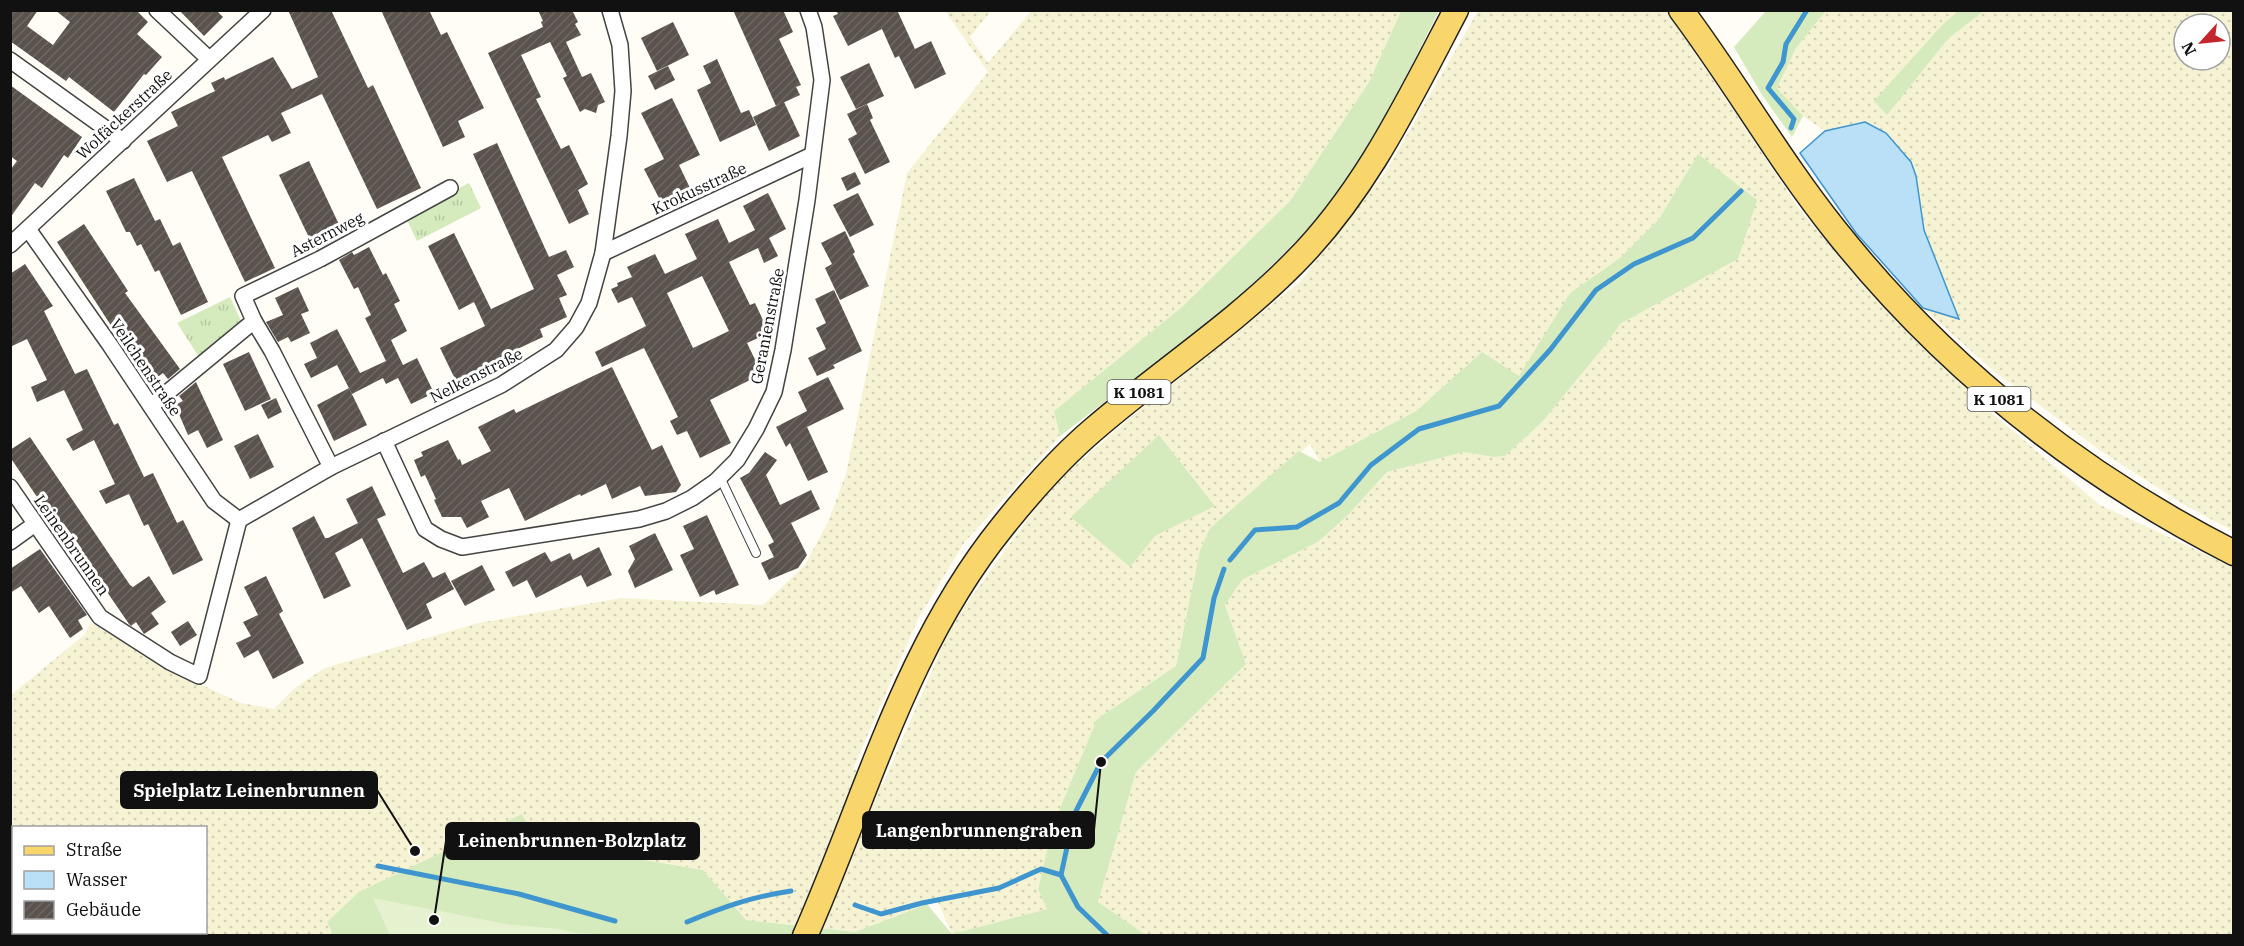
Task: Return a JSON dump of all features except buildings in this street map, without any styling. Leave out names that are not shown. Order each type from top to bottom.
[{"type":"main road","name":"K 1081","points":[[806,936],[858,801],[906,686],[933,630],[967,575],[1003,526],[1051,471],[1091,431],[1243,311],[1297,261],[1318,237],[1368,170],[1402,114],[1456,10]]},
{"type":"main road","name":"K 1081","points":[[1681,10],[1807,193],[1896,301],[1978,381],[2058,446],[2162,515],[2234,553]]},
{"type":"street","points":[[156,10],[208,59]]},
{"type":"street","name":"Wolfäckerstraße","points":[[10,245],[263,10]]},
{"type":"street","name":"Nelkenstraße","points":[[239,520],[331,467],[501,385],[556,350],[576,327],[589,303],[603,253],[619,135],[623,91],[620,45],[610,10]]},
{"type":"street","name":"Geranienstraße","points":[[384,441],[425,529],[441,539],[462,547],[639,519],[666,512],[692,498],[720,477],[742,452],[756,429],[774,392],[783,350],[807,200],[822,80],[814,27],[808,10]]},
{"type":"street","points":[[10,60],[123,141]]},
{"type":"street","name":"Krokusstraße","points":[[603,253],[812,155]]},
{"type":"street","name":"Asternweg","points":[[331,467],[243,296],[320,259],[450,188]]},
{"type":"street","name":"Veilchenstraße","points":[[28,230],[151,406],[214,501],[239,520]]},
{"type":"street","points":[[151,406],[254,321]]},
{"type":"street","name":"Leinenbrunnen","points":[[10,487],[100,617],[170,662],[199,676],[239,520]]},
{"type":"street","points":[[10,542],[35,524]]},
{"type":"lane","points":[[720,477],[756,553]]},
{"type":"shaded area","points":[[945,11],[991,11],[970,37],[988,63],[1031,11],[1401,11],[1369,82],[1290,201],[1183,306],[1054,411],[1060,436],[964,543],[918,619],[853,769],[883,784],[948,634],[965,606],[1051,487],[1139,410],[1300,282],[1387,170],[1478,11],[1667,11],[1800,210],[1866,287],[1993,414],[2100,505],[2233,567],[2233,935],[1146,936],[1098,902],[1136,772],[1246,664],[1225,605],[1242,580],[1318,542],[1348,515],[1387,472],[1464,452],[1493,457],[1505,456],[1543,421],[1620,324],[1738,259],[1698,155],[1659,219],[1620,258],[1570,293],[1519,377],[1482,352],[1416,411],[1320,462],[1310,444],[1210,528],[1200,550],[1176,666],[1097,719],[1053,825],[1038,888],[1047,909],[952,934],[937,900],[855,932],[746,920],[703,870],[534,840],[327,922],[334,935],[11,936],[11,695],[84,635],[91,623],[193,681],[241,703],[274,709],[296,687],[325,668],[478,623],[621,598],[763,605],[805,565],[828,522],[846,474],[907,173],[988,72]],"holes":[[[1159,435],[1215,506],[1155,536]]]},
{"type":"shaded area","points":[[1826,11],[1958,11],[1943,24],[1875,101],[1887,114],[1948,39],[1984,11],[2233,11],[2233,531],[2183,504],[2101,451],[1995,372],[1923,308],[1959,318],[1924,230],[1916,176],[1911,162],[1875,126],[1865,122],[1825,131],[1803,116],[1777,88],[1796,48]]},
{"type":"green space","points":[[1401,11],[1439,11],[1382,122],[1331,201],[1283,255],[1222,310],[1060,436],[1054,411],[1183,306],[1290,201],[1369,82]]},
{"type":"green space","points":[[1766,11],[1826,11],[1796,48],[1777,88],[1803,116],[1792,137],[1762,95],[1734,47]]},
{"type":"green space","points":[[1958,11],[1984,11],[1948,39],[1887,115],[1874,101],[1943,24]]},
{"type":"green space","points":[[1698,154],[1757,200],[1738,259],[1620,324],[1543,421],[1505,456],[1493,457],[1464,452],[1387,472],[1348,515],[1318,542],[1242,580],[1225,605],[1246,664],[1136,772],[1098,902],[1146,935],[334,936],[327,922],[359,892],[522,814],[535,841],[703,870],[746,920],[855,932],[927,904],[952,934],[1047,909],[1038,889],[1053,825],[1097,719],[1176,666],[1200,550],[1210,528],[1299,451],[1320,462],[1416,411],[1482,352],[1519,376],[1570,293],[1620,258],[1659,219]]},
{"type":"green space","points":[[469,183],[481,208],[417,241],[405,216]]},
{"type":"green space","points":[[230,297],[242,323],[199,357],[177,323]]},
{"type":"green space","points":[[1159,435],[1215,506],[1155,536],[1130,567],[1071,517]]},
{"type":"green space","points":[[373,898],[506,924],[559,929],[575,933],[622,935],[390,935]]},
{"type":"water","points":[[1865,122],[1886,133],[1911,162],[1916,176],[1924,230],[1959,319],[1923,308],[1856,233],[1800,153],[1825,131]]},
{"type":"waterway","points":[[1791,128],[1794,119],[1768,88],[1783,62],[1786,44],[1807,10]]},
{"type":"waterway","points":[[1230,560],[1255,530],[1297,527],[1339,503],[1371,465],[1419,429],[1499,406],[1550,350],[1596,290],[1634,264],[1693,238],[1741,191]]},
{"type":"waterway","points":[[1108,936],[1078,907],[1061,875],[1074,815],[1101,762],[1203,658],[1214,598],[1224,569]]},
{"type":"waterway","points":[[378,866],[519,894],[615,921]]},
{"type":"waterway","points":[[855,905],[881,914],[922,903],[999,888],[1041,869],[1061,875]]},
{"type":"waterway","points":[[687,922],[738,903],[791,891]]},
{"type":"place","name":"Langenbrunnengraben","points":[[1101,762]]},
{"type":"place","name":"Spielplatz Leinenbrunnen","points":[[415,851]]},
{"type":"place","name":"Leinenbrunnen-Bolzplatz","points":[[434,920]]}]
